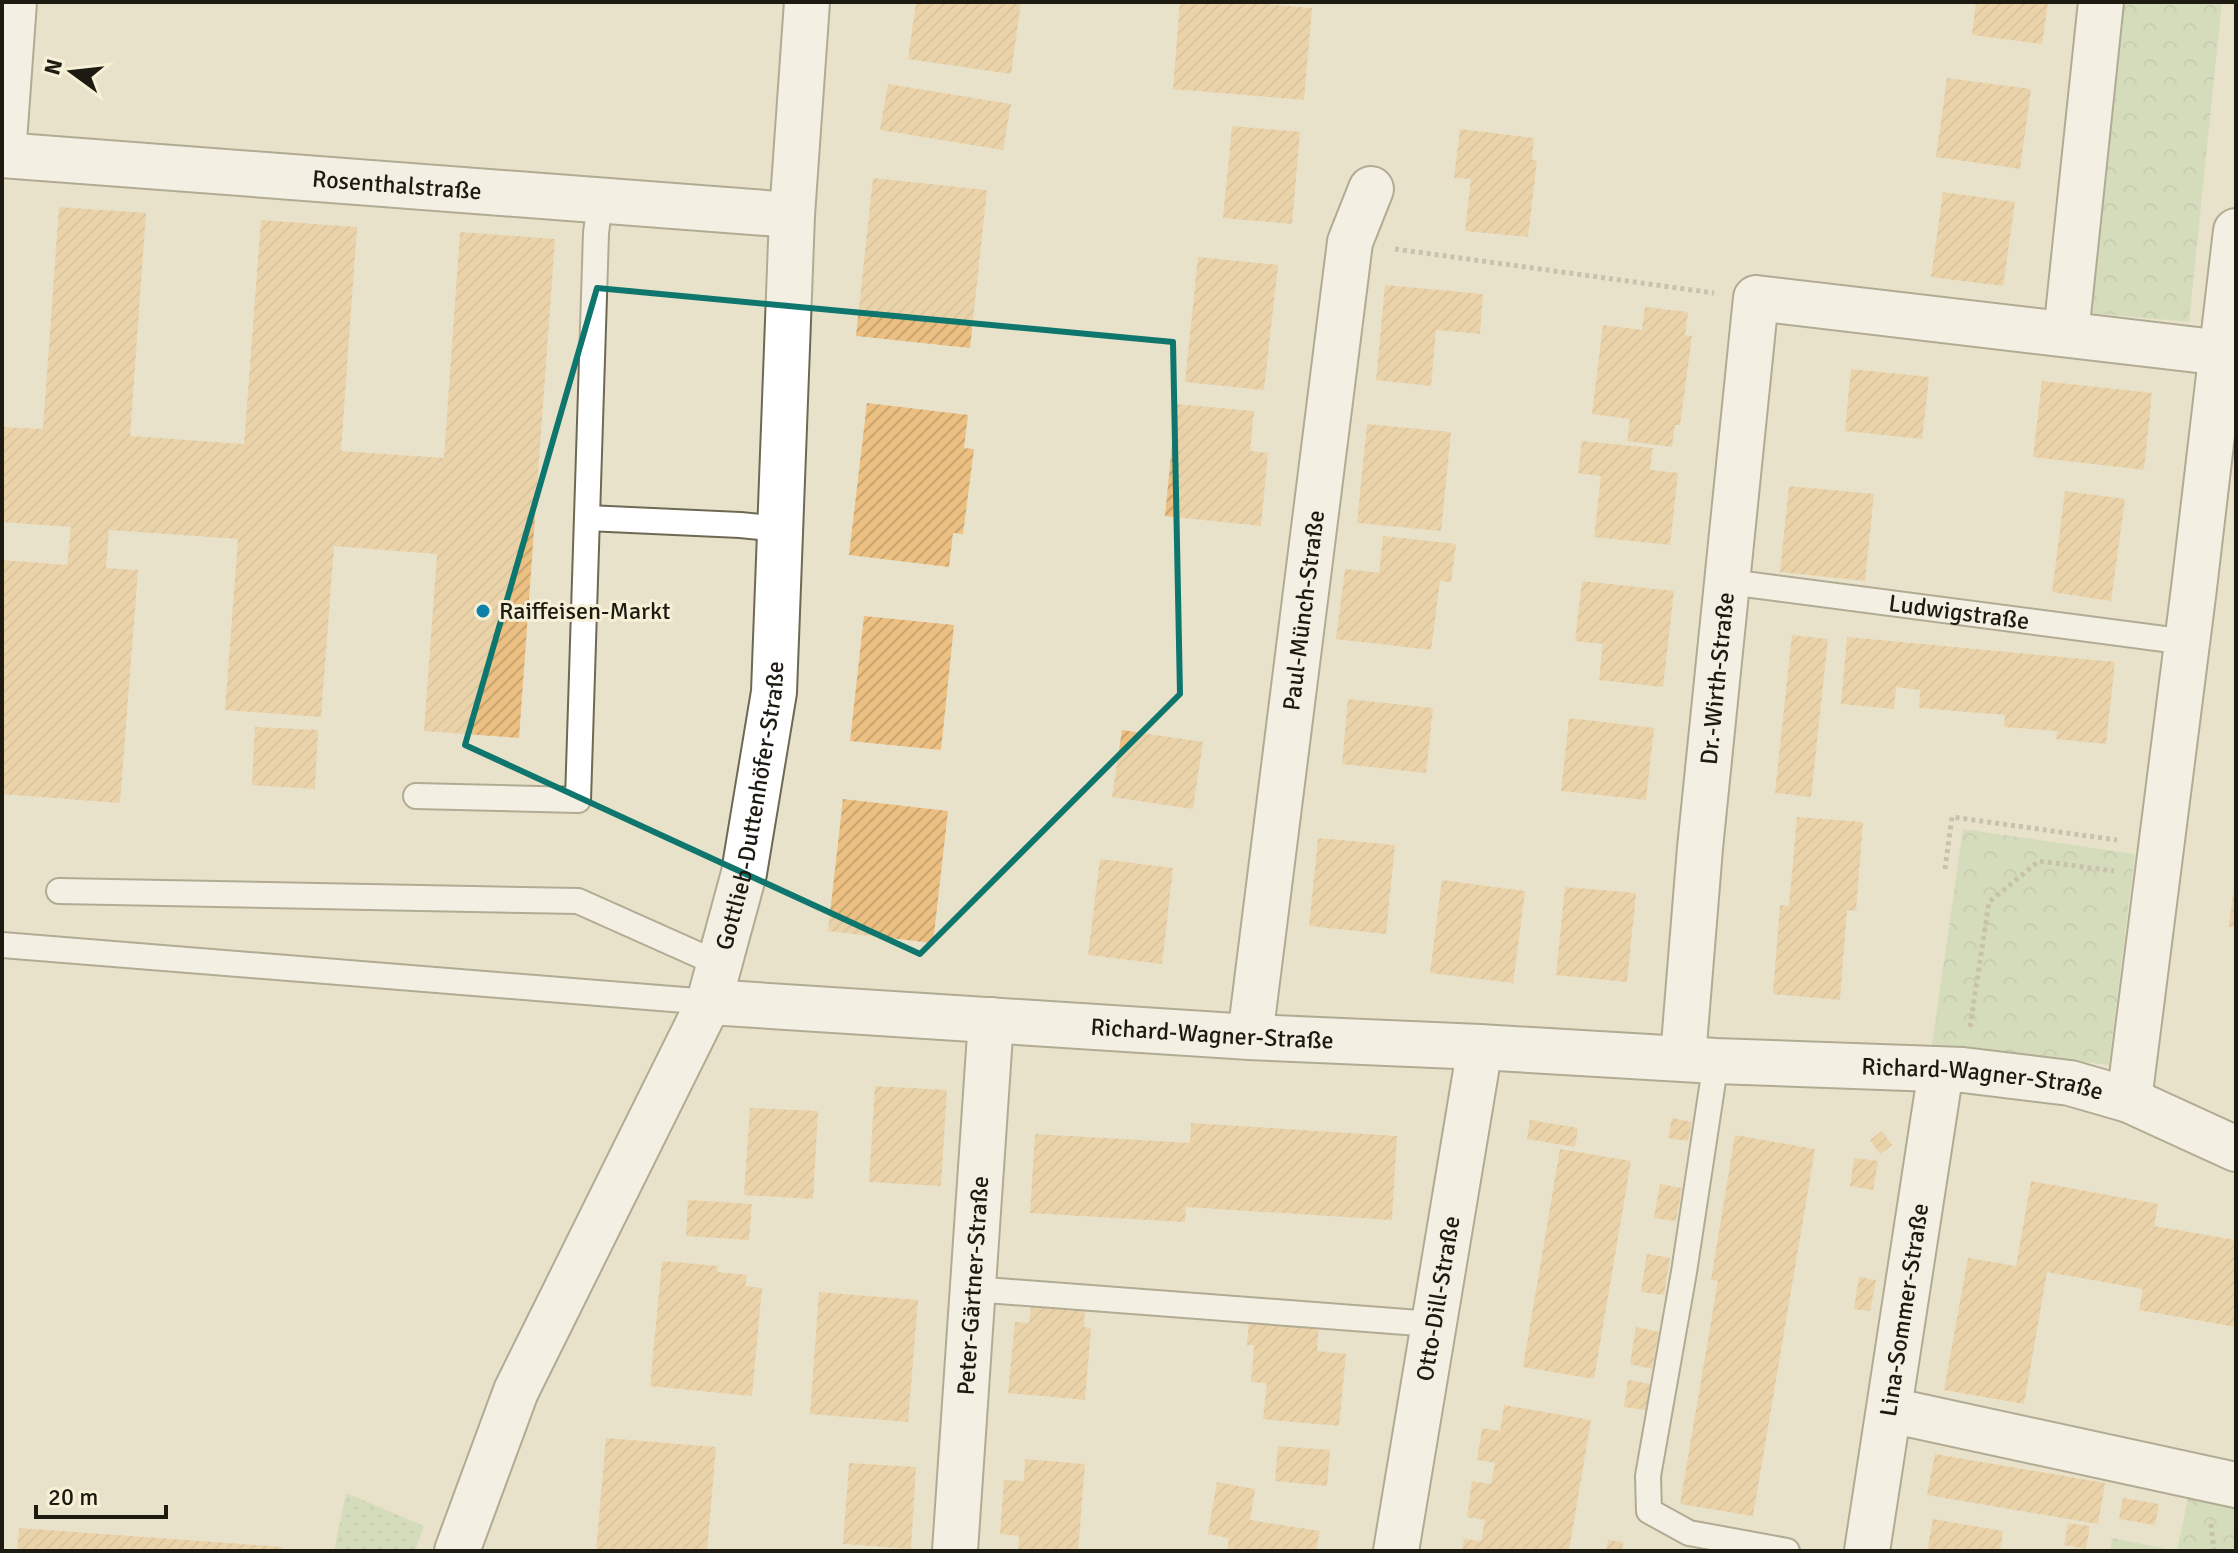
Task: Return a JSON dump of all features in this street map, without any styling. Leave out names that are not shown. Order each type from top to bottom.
[{"type":"street","name":"Rosenthalstraße","points":[[14,2],[3,155],[792,215]]},
{"type":"street","name":"Gottlieb-Duttenhöfer-Straße","points":[[457,1551],[516,1391],[714,983],[744,873],[774,692],[792,215],[807,2]]},
{"type":"street","points":[[2066,334],[2101,2]]},
{"type":"street","name":"Paul-Münch-Straße","points":[[1250,1037],[1350,242],[1371,189]]},
{"type":"street","points":[[2129,1100],[2236,231]]},
{"type":"street","points":[[1756,298],[2223,353]]},
{"type":"street","name":"Dr.-Wirth-Straße","points":[[1699,1059],[1700,848],[1756,298]]},
{"type":"street","name":"Richard-Wagner-Straße","points":[[714,983],[991,1020],[1250,1037],[1952,1070],[2070,1083],[2129,1100],[2236,1149]]},
{"type":"street","name":"Peter-Gärtner-Straße","points":[[955,1551],[991,1020]]},
{"type":"street","name":"Otto-Dill-Straße","points":[[1396,1551],[1480,1047]]},
{"type":"street","name":"Lina-Sommer-Straße","points":[[1867,1551],[1952,1070]]},
{"type":"street","points":[[1890,1410],[2236,1485]]},
{"type":"lane","points":[[416,796],[578,800],[596,233],[600,200]]},
{"type":"lane","points":[[587,518],[780,529]]},
{"type":"lane","name":"Ludwigstraße","points":[[1729,582],[2187,642]]},
{"type":"lane","points":[[59,891],[578,901],[714,983]]},
{"type":"lane","points":[[2,945],[714,983]]},
{"type":"lane","points":[[1699,1059],[1684,1272],[1648,1476],[1649,1511],[1689,1533],[1787,1551]]},
{"type":"lane","points":[[973,1289],[1432,1324]]},
{"type":"path","points":[[1350,242],[1756,298]]},
{"type":"path","points":[[1945,869],[1952,817],[2160,861]]},
{"type":"path","points":[[1952,1070],[1989,902],[2039,861],[2160,861]]},
{"type":"highlighted area","points":[[597,288],[1173,342],[1180,694],[920,954],[465,745]]},
{"type":"green space","points":[[2123,2],[2222,2],[2189,322],[2091,313]]},
{"type":"green space","points":[[1963,829],[2135,854],[2109,1065],[1932,1045]]},
{"type":"green space","points":[[346,1493],[424,1526],[415,1551],[334,1551]]},
{"type":"green space","points":[[2188,1498],[2236,1507],[2236,1551],[2177,1551]]},
{"type":"green space","points":[[2112,1538],[2177,1551],[2110,1551]]},
{"type":"building","points":[[916,2],[1021,2],[1011,74],[908,59]]},
{"type":"building","points":[[1180,2],[1242,2],[1312,8],[1304,100],[1173,89]]},
{"type":"building","points":[[1976,2],[2048,2],[2042,44],[1972,35]]},
{"type":"building","points":[[1947,78],[2031,89],[2020,169],[1936,157]]},
{"type":"building","points":[[888,84],[1011,104],[1003,150],[880,130]]},
{"type":"building","points":[[1232,126],[1300,132],[1292,224],[1223,218]]},
{"type":"building","points":[[1460,129],[1534,138],[1532,160],[1537,160],[1528,237],[1465,231],[1471,179],[1454,178]]},
{"type":"building","points":[[873,178],[987,190],[970,348],[856,336]]},
{"type":"building","points":[[1943,192],[2015,202],[2003,286],[1931,277]]},
{"type":"building","points":[[59,207],[146,213],[130,436],[244,444],[261,220],[357,227],[341,451],[444,458],[460,232],[555,239],[519,738],[424,731],[437,554],[334,546],[321,717],[225,710],[238,539],[109,530],[106,568],[138,570],[120,803],[2,794],[2,560],[67,565],[71,527],[2,522],[2,427],[43,429]]},
{"type":"building","points":[[1198,257],[1278,265],[1264,390],[1185,382]]},
{"type":"building","points":[[1385,285],[1483,294],[1480,334],[1436,330],[1431,386],[1376,380]]},
{"type":"building","points":[[1645,307],[1688,312],[1685,335],[1692,336],[1680,425],[1675,425],[1672,447],[1627,441],[1630,419],[1592,414],[1603,325],[1642,330]]},
{"type":"building","points":[[1851,369],[1929,377],[1922,439],[1845,431]]},
{"type":"building","points":[[2042,381],[2152,393],[2144,470],[2033,457]]},
{"type":"building","points":[[867,403],[968,415],[964,448],[974,449],[963,534],[953,533],[949,567],[849,555]]},
{"type":"building","points":[[1176,404],[1254,411],[1250,451],[1268,453],[1261,526],[1165,516]]},
{"type":"building","points":[[1367,424],[1451,432],[1441,531],[1357,523]]},
{"type":"building","points":[[1582,441],[1653,448],[1650,470],[1678,473],[1670,545],[1594,537],[1601,476],[1578,473]]},
{"type":"building","points":[[1789,486],[1874,494],[1865,581],[1780,572]]},
{"type":"building","points":[[2065,491],[2125,499],[2111,601],[2052,592]]},
{"type":"building","points":[[1383,536],[1456,544],[1451,582],[1440,581],[1431,650],[1336,639],[1345,569],[1379,573]]},
{"type":"building","points":[[1582,581],[1674,591],[1663,687],[1599,680],[1603,644],[1575,641]]},
{"type":"building","points":[[864,616],[954,625],[941,750],[850,741]]},
{"type":"building","points":[[1792,635],[1828,639],[1811,797],[1775,793]]},
{"type":"building","points":[[1847,637],[2115,662],[2106,744],[2056,739],[2057,731],[2004,727],[2005,715],[1919,708],[1920,690],[1896,687],[1894,709],[1841,704]]},
{"type":"building","points":[[1348,699],[1433,708],[1426,773],[1342,764]]},
{"type":"building","points":[[1569,718],[1654,728],[1646,800],[1561,791]]},
{"type":"building","points":[[255,727],[318,730],[315,789],[252,785]]},
{"type":"building","points":[[1122,730],[1203,742],[1193,809],[1112,797]]},
{"type":"building","points":[[843,799],[948,811],[933,943],[828,931]]},
{"type":"building","points":[[1797,817],[1863,822],[1856,911],[1847,910],[1840,1000],[1773,994],[1780,905],[1789,906]]},
{"type":"building","points":[[1318,838],[1395,845],[1386,934],[1309,926]]},
{"type":"building","points":[[1100,859],[1173,868],[1162,964],[1088,955]]},
{"type":"building","points":[[1442,880],[1525,891],[1513,983],[1430,973]]},
{"type":"building","points":[[2234,886],[2236,927],[2229,927]]},
{"type":"building","points":[[1565,887],[1636,893],[1627,982],[1556,975]]},
{"type":"building","points":[[875,1086],[947,1090],[941,1186],[869,1182]]},
{"type":"building","points":[[750,1108],[818,1111],[813,1199],[744,1195]]},
{"type":"building","points":[[1672,1118],[1692,1122],[1688,1141],[1668,1138]]},
{"type":"building","points":[[1530,1120],[1578,1128],[1575,1147],[1527,1139]]},
{"type":"building","points":[[1191,1123],[1397,1136],[1392,1220],[1186,1207],[1185,1222],[1030,1213],[1035,1134],[1190,1143]]},
{"type":"building","points":[[1882,1131],[1892,1145],[1880,1154],[1870,1140]]},
{"type":"building","points":[[1735,1135],[1815,1149],[1753,1516],[1680,1504],[1718,1281],[1711,1280]]},
{"type":"building","points":[[1560,1149],[1631,1161],[1594,1379],[1523,1367]]},
{"type":"building","points":[[1854,1158],[1878,1161],[1873,1190],[1850,1186]]},
{"type":"building","points":[[2031,1181],[2158,1204],[2154,1226],[2236,1240],[2236,1327],[2139,1310],[2143,1289],[2047,1272],[2024,1404],[1944,1390],[1968,1258],[2016,1266]]},
{"type":"building","points":[[1660,1184],[1682,1188],[1676,1221],[1654,1218]]},
{"type":"building","points":[[688,1200],[752,1204],[749,1240],[686,1236]]},
{"type":"building","points":[[1647,1254],[1670,1258],[1664,1295],[1641,1292]]},
{"type":"building","points":[[662,1261],[718,1266],[717,1272],[747,1275],[745,1286],[762,1288],[752,1396],[650,1386]]},
{"type":"building","points":[[1859,1277],[1876,1280],[1870,1311],[1854,1309]]},
{"type":"building","points":[[819,1292],[918,1300],[908,1422],[810,1414]]},
{"type":"building","points":[[1032,1299],[1085,1304],[1084,1327],[1091,1328],[1085,1400],[1008,1393],[1015,1322],[1029,1323]]},
{"type":"building","points":[[1249,1319],[1319,1325],[1317,1351],[1346,1354],[1339,1426],[1263,1419],[1267,1383],[1251,1382],[1254,1345],[1247,1345]]},
{"type":"building","points":[[1636,1327],[1659,1332],[1652,1369],[1630,1364]]},
{"type":"building","points":[[1628,1380],[1650,1384],[1646,1410],[1624,1407]]},
{"type":"building","points":[[1504,1405],[1591,1420],[1569,1551],[1462,1551],[1464,1539],[1481,1541],[1485,1520],[1467,1517],[1472,1481],[1491,1484],[1495,1463],[1477,1460],[1482,1428],[1500,1431]]},
{"type":"building","points":[[606,1438],[716,1447],[707,1551],[596,1551]]},
{"type":"building","points":[[1278,1446],[1330,1450],[1327,1486],[1275,1481]]},
{"type":"building","points":[[1935,1454],[2105,1483],[2098,1524],[1927,1495]]},
{"type":"building","points":[[1025,1459],[1085,1464],[1078,1551],[1018,1551],[1019,1536],[1000,1534],[1004,1480],[1024,1481]]},
{"type":"building","points":[[849,1463],[916,1467],[911,1549],[843,1544]]},
{"type":"building","points":[[1217,1482],[1255,1489],[1250,1520],[1320,1531],[1316,1551],[1227,1551],[1229,1538],[1208,1534]]},
{"type":"building","points":[[2123,1498],[2159,1504],[2155,1525],[2119,1519]]},
{"type":"building","points":[[1933,1519],[2003,1531],[2000,1551],[1927,1551]]},
{"type":"building","points":[[2068,1523],[2090,1526],[2086,1549],[2064,1545]]},
{"type":"building","points":[[19,1528],[283,1547],[283,1551],[17,1551]]},
{"type":"building","points":[[1608,1540],[1623,1542],[1622,1551],[1606,1551]]},
{"type":"place","name":"Raiffeisen-Markt","points":[[483,611]]}]
